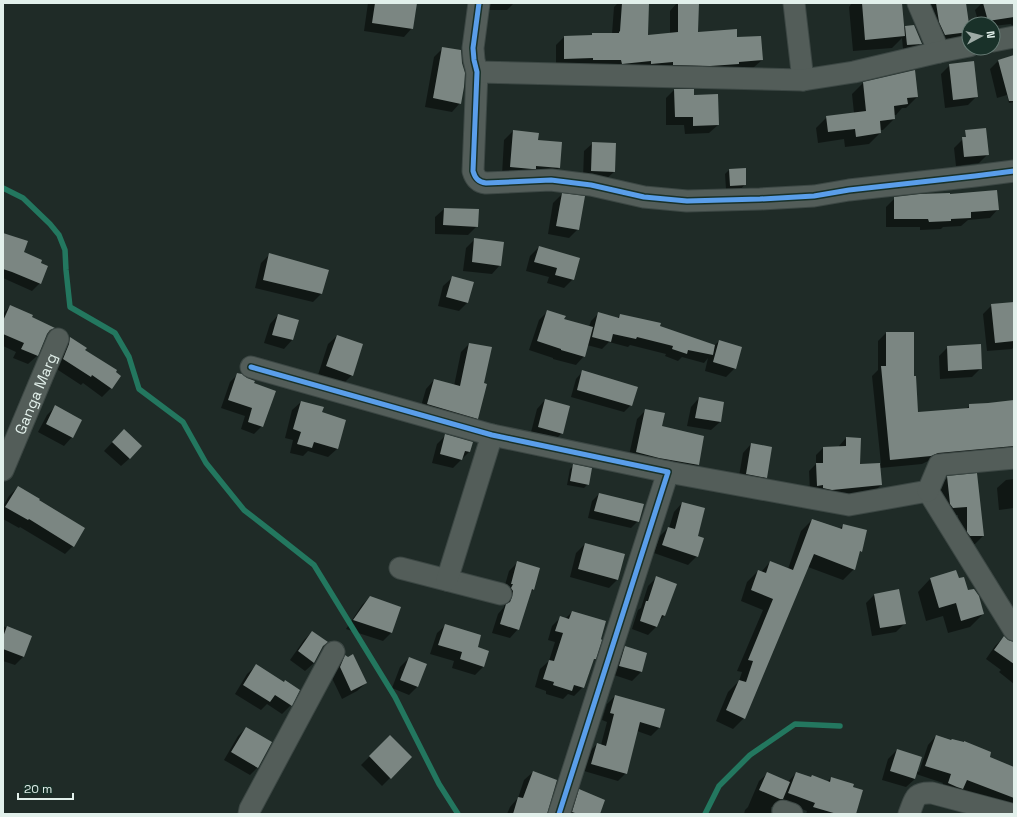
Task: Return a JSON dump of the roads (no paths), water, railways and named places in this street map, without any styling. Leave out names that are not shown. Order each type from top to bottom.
[{"type":"street","points":[[479,3],[474,48],[474,60],[477,72],[473,171],[474,177],[482,183],[551,180],[591,186],[644,197],[687,201],[814,196],[849,190],[1014,171]]},
{"type":"street","points":[[794,3],[803,80]]},
{"type":"street","points":[[918,3],[939,52]]},
{"type":"street","points":[[1001,39],[1014,37]]},
{"type":"street","points":[[477,72],[803,80],[854,72],[961,48]]},
{"type":"street","name":"Ganga Marg","points":[[3,470],[58,339]]},
{"type":"street","points":[[251,367],[492,436],[668,472],[849,506],[928,491]]},
{"type":"street","points":[[447,580],[492,436]]},
{"type":"street","points":[[928,491],[939,465],[1014,458]]},
{"type":"street","points":[[559,814],[668,472]]},
{"type":"street","points":[[928,491],[1014,630]]},
{"type":"street","points":[[400,568],[501,594]]},
{"type":"street","points":[[249,814],[250,809],[334,652]]},
{"type":"street","points":[[909,814],[915,798],[924,793],[932,793],[1011,814]]},
{"type":"waterway","points":[[3,188],[23,198],[50,224],[59,235],[65,250],[70,307],[115,333],[129,357],[139,389],[183,422],[206,463],[244,510],[314,565],[395,697],[439,784],[458,814]]},
{"type":"waterway","points":[[705,814],[719,786],[750,755],[795,724],[840,726]]}]
